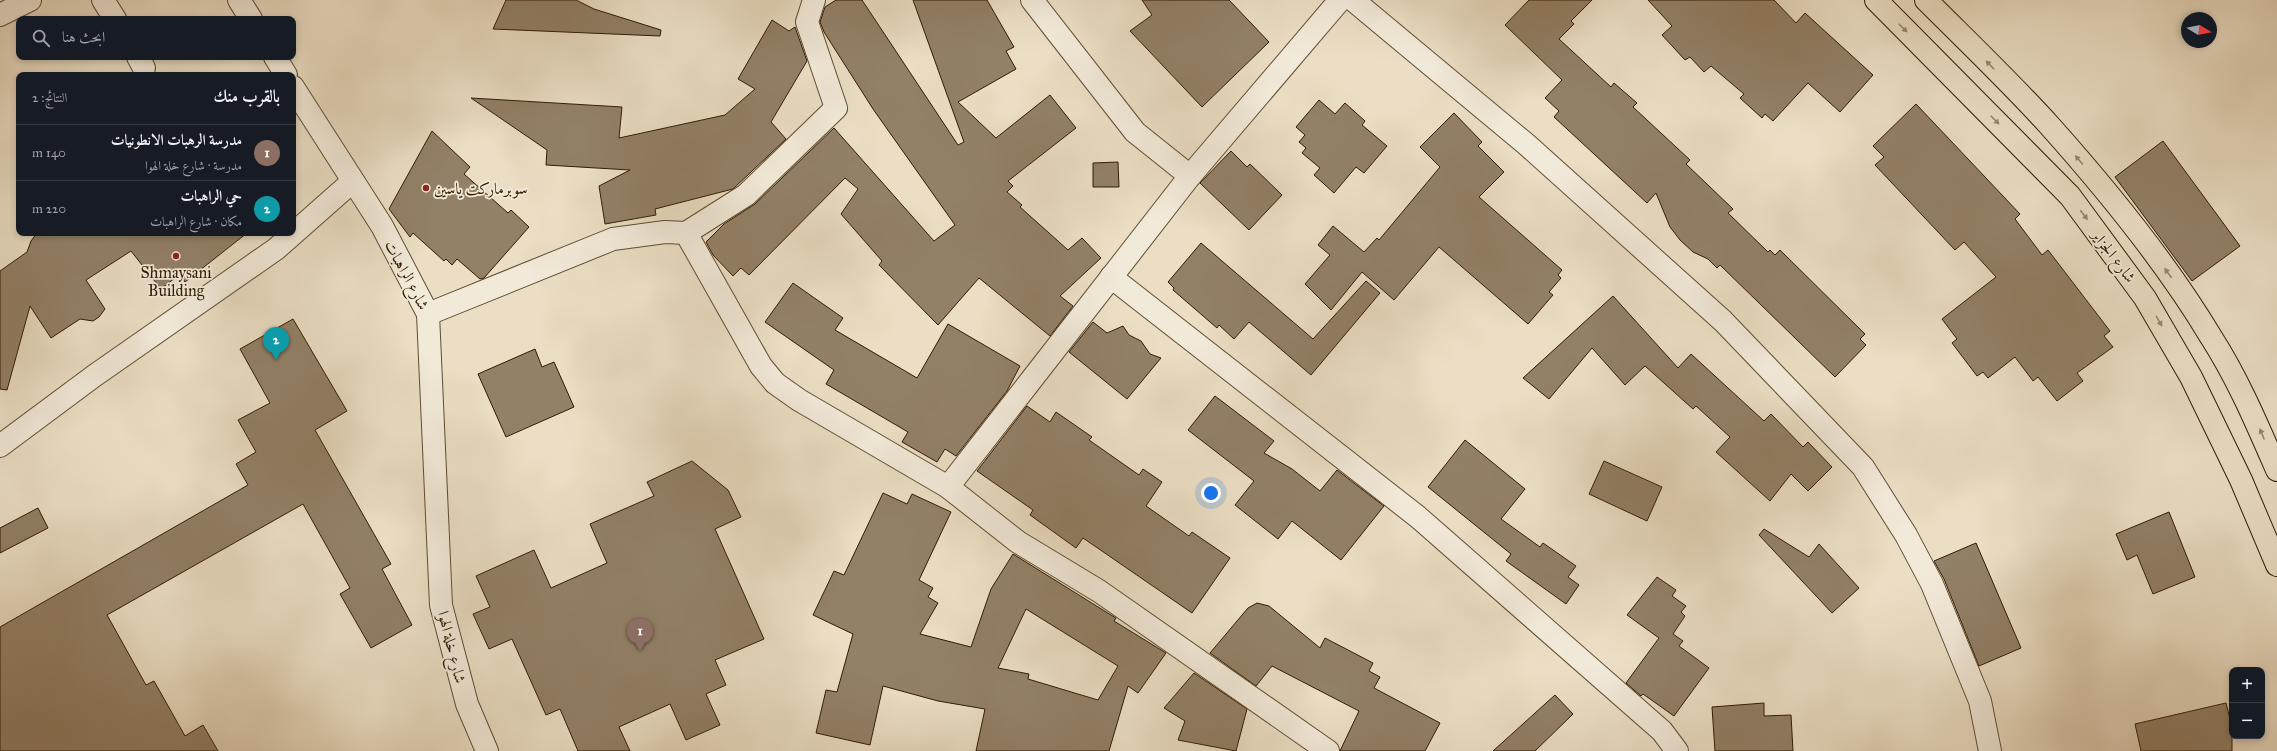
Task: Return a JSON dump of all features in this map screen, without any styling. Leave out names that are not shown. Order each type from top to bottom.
[{"type":"main road","name":"شارع الجزاير","points":[[1876,0],[2070,196],[2146,298],[2191,377],[2242,480],[2277,566]]},
{"type":"main road","name":"شارع الجزاير","points":[[1926,0],[2048,124],[2125,217],[2175,282],[2211,336],[2248,403],[2277,470]]},
{"type":"street","points":[[0,15],[30,0]]},
{"type":"street","points":[[103,0],[113,16]]},
{"type":"street","points":[[239,0],[249,16]]},
{"type":"street","points":[[428,314],[613,240],[665,232],[686,233],[746,195],[836,108],[813,44],[807,22],[814,0]]},
{"type":"street","points":[[1032,0],[1135,132],[1190,176]]},
{"type":"street","points":[[948,487],[1190,176],[1340,0]]},
{"type":"street","points":[[1353,0],[1526,144],[1723,321],[1864,467],[1906,535],[1932,584],[1980,701],[1990,751]]},
{"type":"street","points":[[277,60],[284,72]]},
{"type":"street","name":"شارع الراهبات","points":[[296,92],[382,226],[428,314],[439,538]]},
{"type":"street","points":[[296,231],[353,181]]},
{"type":"street","points":[[686,233],[761,366],[775,383],[799,400],[948,487],[1018,542],[1099,591],[1328,751]]},
{"type":"street","points":[[0,446],[94,376],[276,249],[291,236]]},
{"type":"street","points":[[1111,277],[1418,517],[1662,731],[1677,751]]},
{"type":"street","name":"شارع خلة الهوا","points":[[439,538],[441,605],[467,704],[487,751]]},
{"type":"building","points":[[506,0],[576,0],[594,9],[661,30],[660,36],[493,29]]},
{"type":"building","points":[[836,0],[862,0],[958,145],[964,142],[913,0],[987,0],[1014,47],[1006,51],[1016,69],[958,102],[996,138],[1050,95],[1076,128],[1008,181],[1013,186],[1007,192],[1022,205],[1020,207],[1068,250],[1082,238],[1101,258],[1060,296],[1073,306],[1050,336],[979,278],[938,325],[879,265],[882,261],[841,214],[858,189],[845,178],[749,275],[741,268],[733,276],[713,255],[706,242],[724,224],[755,204],[834,128],[934,241],[955,225],[873,109],[824,32],[820,22],[825,7]]},
{"type":"building","points":[[1142,0],[1229,0],[1269,42],[1202,107],[1130,31],[1152,15]]},
{"type":"building","points":[[1529,0],[1592,0],[1571,21],[1574,24],[1559,39],[1611,87],[1614,83],[1637,103],[1633,107],[1690,160],[1686,164],[1733,209],[1728,213],[1768,252],[1770,250],[1775,255],[1780,250],[1865,334],[1860,339],[1866,345],[1835,377],[1720,265],[1717,268],[1708,259],[1693,252],[1680,240],[1670,227],[1656,193],[1647,203],[1554,117],[1559,111],[1545,98],[1562,80],[1505,25]]},
{"type":"building","points":[[1648,0],[1774,0],[1796,23],[1805,13],[1873,75],[1840,112],[1808,83],[1773,121],[1765,114],[1762,118],[1740,98],[1744,94],[1711,66],[1704,72],[1690,57],[1685,60],[1662,35],[1672,26]]},
{"type":"building","points":[[772,20],[789,31],[795,27],[807,61],[771,122],[786,139],[733,189],[655,209],[656,215],[605,224],[599,186],[630,170],[546,165],[547,150],[471,98],[622,107],[619,138],[725,115],[755,89],[738,79]]},
{"type":"building","points":[[1319,100],[1335,114],[1345,103],[1365,121],[1362,125],[1387,146],[1364,173],[1356,167],[1334,193],[1314,175],[1320,168],[1302,153],[1306,148],[1299,142],[1305,135],[1296,127]]},
{"type":"building","points":[[1916,104],[2020,214],[2015,219],[2042,255],[2048,250],[2110,331],[2104,336],[2113,347],[2077,373],[2083,381],[2057,401],[2038,377],[2033,381],[2015,357],[1988,378],[1983,372],[1977,376],[1952,343],[1957,339],[1942,319],[1996,277],[1964,242],[1955,250],[1875,165],[1884,157],[1873,146]]},
{"type":"building","points":[[1454,113],[1482,142],[1478,146],[1504,172],[1479,197],[1562,270],[1558,275],[1561,278],[1549,292],[1553,295],[1528,324],[1439,247],[1394,300],[1362,272],[1331,310],[1305,284],[1330,255],[1318,245],[1333,226],[1364,252],[1377,238],[1379,240],[1440,167],[1420,147]]},
{"type":"building","points":[[432,131],[470,167],[464,174],[508,213],[511,210],[529,227],[484,278],[480,279],[457,259],[452,265],[446,259],[444,261],[413,233],[410,237],[389,209]]},
{"type":"building","points":[[2163,141],[2240,246],[2192,281],[2115,177]]},
{"type":"building","points":[[1231,151],[1247,167],[1250,164],[1282,195],[1249,230],[1200,183]]},
{"type":"building","points":[[1118,162],[1119,187],[1093,187],[1093,163]]},
{"type":"building","points":[[35,236],[243,236],[185,282],[180,274],[161,289],[131,251],[86,280],[105,309],[99,317],[93,321],[80,319],[51,338],[30,306],[7,390],[0,389],[0,271],[27,252]]},
{"type":"building","points":[[1201,243],[1313,339],[1366,281],[1380,293],[1311,375],[1249,322],[1234,339],[1219,325],[1217,328],[1173,290],[1174,288],[1168,282]]},
{"type":"building","points":[[793,283],[843,318],[835,330],[917,378],[948,324],[1020,366],[1007,391],[956,456],[945,449],[937,462],[902,442],[908,432],[826,384],[834,370],[765,322]]},
{"type":"building","points":[[1613,296],[1678,368],[1691,354],[1764,421],[1771,414],[1803,447],[1808,442],[1832,467],[1808,491],[1791,474],[1770,501],[1716,452],[1730,437],[1696,406],[1693,409],[1645,366],[1625,385],[1592,348],[1549,399],[1523,378]]},
{"type":"building","points":[[293,319],[347,411],[315,430],[391,564],[382,569],[412,625],[371,648],[340,594],[350,588],[303,504],[107,615],[146,685],[154,681],[185,736],[203,725],[218,751],[0,751],[0,627],[248,485],[236,464],[256,452],[238,420],[270,403],[240,349]]},
{"type":"building","points":[[1093,322],[1107,333],[1123,326],[1129,335],[1141,341],[1150,354],[1161,358],[1127,399],[1069,352]]},
{"type":"building","points":[[535,349],[542,367],[554,362],[574,407],[506,437],[478,374]]},
{"type":"building","points":[[1215,396],[1274,441],[1264,453],[1292,469],[1320,491],[1337,470],[1384,506],[1341,560],[1292,521],[1278,539],[1235,505],[1254,481],[1188,430]]},
{"type":"building","points":[[1027,406],[1050,422],[1056,412],[1092,437],[1089,440],[1139,475],[1143,469],[1162,482],[1146,506],[1189,536],[1192,532],[1230,558],[1192,613],[1083,538],[1076,548],[1030,515],[1033,510],[977,471]]},
{"type":"building","points":[[1465,440],[1525,489],[1501,519],[1540,547],[1543,543],[1576,566],[1568,577],[1579,585],[1566,604],[1506,561],[1511,554],[1428,487]]},
{"type":"building","points":[[692,461],[728,490],[741,517],[715,529],[764,639],[715,660],[726,685],[706,694],[720,725],[686,740],[670,704],[619,727],[630,751],[578,751],[560,709],[546,715],[512,639],[489,649],[473,614],[490,607],[476,576],[534,550],[551,588],[607,563],[590,524],[654,496],[647,482]]},
{"type":"building","points":[[1604,461],[1662,487],[1647,521],[1589,494]]},
{"type":"building","points":[[883,493],[907,504],[912,494],[951,512],[919,580],[933,588],[928,597],[938,603],[920,634],[971,647],[991,589],[1013,554],[1116,618],[1114,621],[1166,653],[1138,693],[1128,686],[1109,751],[976,751],[985,709],[938,701],[883,686],[870,745],[816,733],[826,690],[837,692],[853,634],[813,615],[834,571],[844,575]],"holes":[[[1026,609],[1118,666],[1098,700],[1028,679],[1029,674],[998,668]]]},
{"type":"building","points":[[38,508],[48,528],[0,553],[0,528]]},
{"type":"building","points":[[2169,512],[2195,577],[2153,594],[2137,555],[2127,560],[2116,534]]},
{"type":"building","points":[[1764,529],[1809,557],[1819,544],[1859,588],[1832,613],[1759,535]]},
{"type":"building","points":[[1976,543],[2021,648],[1979,666],[1944,579],[1934,561]]},
{"type":"building","points":[[1657,577],[1676,590],[1672,596],[1686,606],[1681,612],[1685,616],[1673,634],[1683,641],[1679,646],[1709,668],[1674,716],[1643,694],[1641,696],[1626,683],[1659,638],[1627,615]]},
{"type":"building","points":[[1257,603],[1269,606],[1320,648],[1325,638],[1373,663],[1369,671],[1380,677],[1374,688],[1440,723],[1425,751],[1340,751],[1359,711],[1272,666],[1256,686],[1210,653],[1248,608]]},
{"type":"building","points":[[1194,673],[1247,709],[1236,751],[1178,740],[1185,721],[1164,708]]},
{"type":"building","points":[[1555,695],[1573,714],[1535,751],[1493,751]]},
{"type":"building","points":[[1764,703],[1764,716],[1791,715],[1793,751],[1715,751],[1712,707]]},
{"type":"building","points":[[2226,703],[2229,715],[2229,739],[2232,739],[2232,751],[2141,751],[2135,724]]},
{"type":"place","name":"سوبرماركت ياسين","points":[[426,188]]},
{"type":"place","name":"Shmaysani Building","points":[[176,256]]},
{"type":"place","name":"حي الراهبات","points":[[276,360]]},
{"type":"place","name":"مدرسة الرهبات الانطونيات","points":[[640,651]]}]
